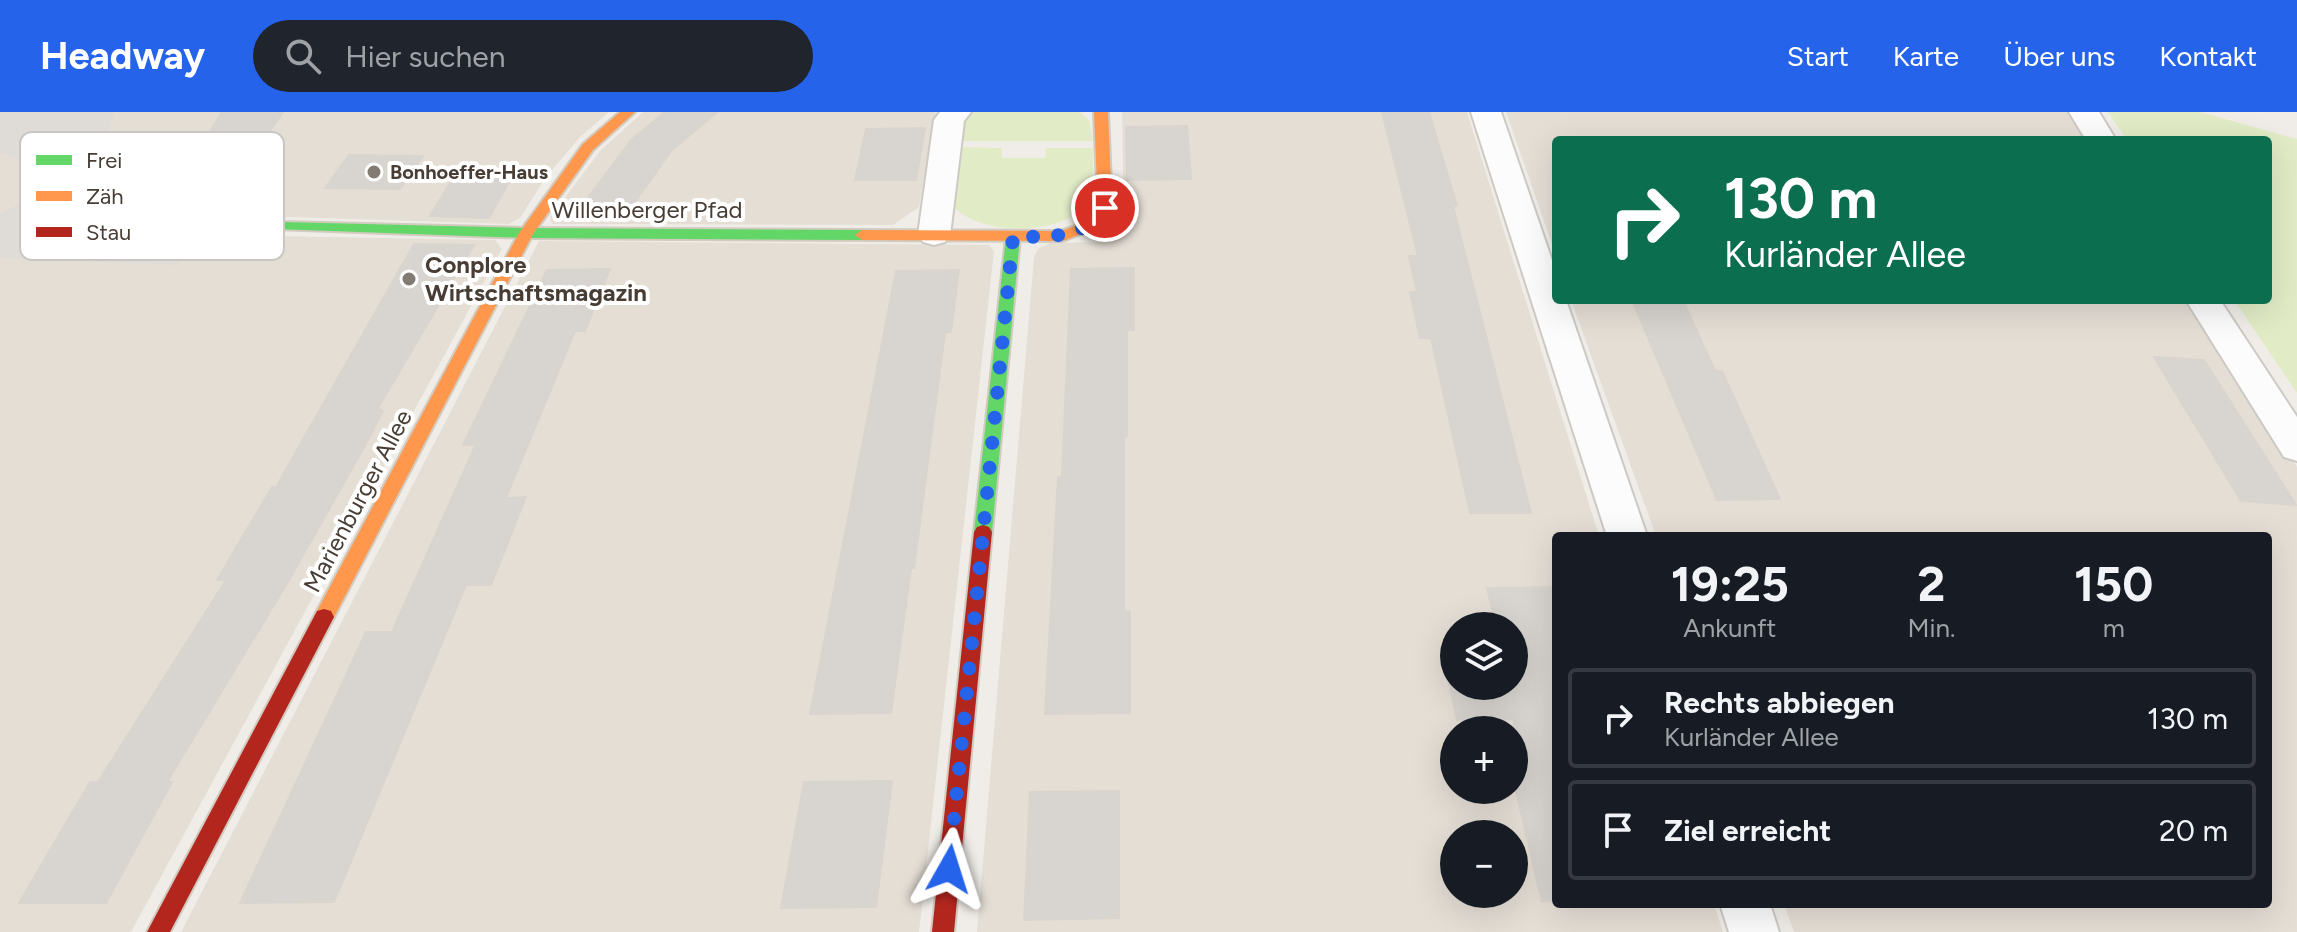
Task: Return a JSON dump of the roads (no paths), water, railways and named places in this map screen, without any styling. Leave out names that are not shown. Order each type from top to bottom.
[{"type":"street","name":"Marienburger Allee","points":[[158,932],[526,233],[588,147],[628,112]]},
{"type":"street","points":[[934,235],[949,120],[956,112]]},
{"type":"street","name":"Willenberger Pfad","points":[[284,226],[526,233],[1063,236],[1094,224],[1105,208],[1101,112]]},
{"type":"street","points":[[1486,112],[1626,532]]},
{"type":"street","points":[[2084,112],[2099,136]]},
{"type":"street","points":[[943,932],[1013,237]]},
{"type":"street","points":[[2206,304],[2297,447]]},
{"type":"street","points":[[1746,908],[1754,932]]},
{"type":"place","name":"Bonhoeffer-Haus","points":[[374,172]]},
{"type":"place","name":"Conplore Wirtschaftsmagazin","points":[[409,279]]}]
